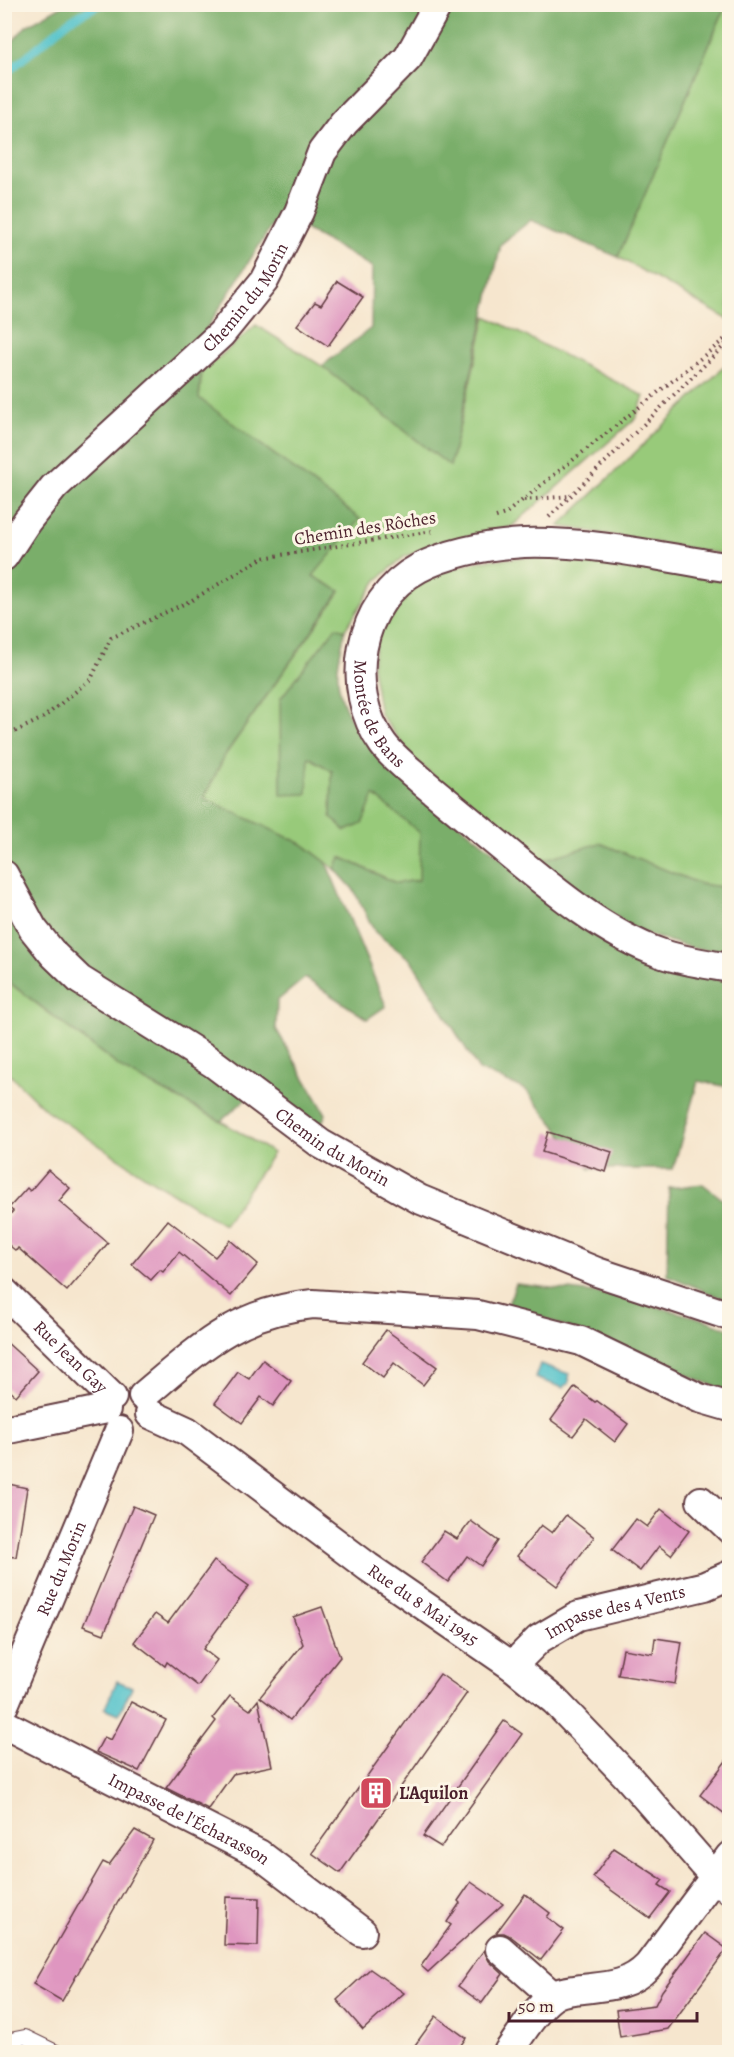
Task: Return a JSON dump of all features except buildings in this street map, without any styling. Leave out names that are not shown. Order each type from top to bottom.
[{"type":"street","name":"Chemin du Morin","points":[[4,556],[27,521],[54,487],[221,334],[264,281],[299,213],[322,152],[344,123],[408,58],[438,4]]},
{"type":"street","name":"Montée de Bans","points":[[729,568],[592,545],[524,543],[485,548],[447,557],[418,569],[393,588],[376,610],[364,638],[359,667],[362,698],[383,744],[408,769],[529,869],[590,915],[635,941],[662,954],[729,968]]},
{"type":"street","name":"Chemin du Morin","points":[[4,875],[33,929],[54,955],[80,980],[213,1063],[321,1144],[419,1200],[597,1272],[729,1316]]},
{"type":"street","name":"Rue Jean Gay","points":[[4,1292],[113,1412]]},
{"type":"street","points":[[146,1405],[209,1341],[247,1320],[291,1306],[313,1304],[489,1317],[581,1341],[699,1398],[729,1407]]},
{"type":"street","points":[[136,1391],[146,1405],[147,1421],[135,1432],[128,1433],[113,1412],[119,1392],[136,1391]]},
{"type":"street","name":"Rue du 8 Mai 1945","points":[[146,1405],[187,1431],[368,1567],[512,1666],[555,1701],[673,1828],[724,1874]]},
{"type":"street","points":[[4,1430],[113,1412]]},
{"type":"street","name":"Rue du Morin","points":[[4,1705],[113,1412]]},
{"type":"street","points":[[701,1502],[729,1529]]},
{"type":"street","name":"Impasse des 4 Vents","points":[[512,1666],[539,1639],[578,1616],[705,1586],[729,1575]]},
{"type":"street","name":"Impasse de l'Écharasson","points":[[4,1724],[259,1854],[362,1932]]},
{"type":"street","points":[[508,2052],[543,2005],[553,1996],[565,1991],[628,1982],[638,1977],[724,1874]]},
{"type":"street","points":[[500,1949],[553,1996]]},
{"type":"lane","points":[[4,2048],[15,2039],[25,2037],[56,2052]]},
{"type":"path","points":[[524,543],[729,338]]},
{"type":"path","points":[[486,520],[505,514],[729,338]]},
{"type":"path","points":[[523,500],[570,496]]},
{"type":"path","name":"Chemin des Rôches","points":[[4,735],[43,718],[91,679],[111,638],[192,600],[262,558],[434,531]]},
{"type":"green space","points":[[63,5],[726,5],[618,257],[531,220],[501,244],[450,466],[322,366],[371,328],[372,267],[279,214],[205,331],[199,398],[360,519],[313,576],[340,591],[225,755],[204,798],[302,844],[326,862],[386,1006],[367,1019],[305,978],[277,1001],[276,1029],[326,1114],[319,1128],[261,1086],[221,1121],[124,1070],[5,979],[5,50],[26,26]]},
{"type":"green space","points":[[726,5],[730,5],[729,320],[618,257]]},
{"type":"green space","points":[[486,316],[644,396],[636,418],[511,527],[442,542],[404,557],[377,580],[345,630],[336,628],[309,757],[332,771],[331,817],[362,824],[374,794],[420,833],[420,880],[396,883],[341,857],[335,869],[302,844],[204,799],[225,755],[340,592],[313,576],[199,398],[202,372],[256,325],[322,366],[450,466]]},
{"type":"green space","points":[[729,362],[729,555],[559,526]]},
{"type":"green space","points":[[551,556],[602,559],[729,582],[729,888],[700,884],[600,844],[535,862],[413,758],[380,714],[372,666],[378,631],[392,606],[412,587],[435,573],[485,560]]},
{"type":"green space","points":[[336,627],[345,630],[338,668],[340,694],[350,718],[380,760],[603,940],[646,963],[676,973],[729,981],[729,1087],[698,1081],[673,1169],[590,1169],[526,1090],[479,1070],[412,961],[375,932],[353,889],[335,869],[340,857],[396,883],[419,880],[420,833],[374,795],[362,824],[346,831],[331,817],[332,771],[309,757],[307,794],[281,795],[280,699]]},
{"type":"green space","points":[[600,843],[700,884],[729,888],[729,952],[692,948],[639,932],[535,862]]},
{"type":"green space","points":[[4,979],[124,1070],[221,1121],[273,1153],[224,1225],[46,1110],[5,1070]]},
{"type":"green space","points":[[703,1184],[729,1204],[729,1299],[726,1300],[667,1275],[669,1188]]},
{"type":"green space","points":[[516,1284],[612,1295],[703,1319],[729,1329],[729,1395],[719,1388],[508,1304]]},
{"type":"water","points":[[540,1364],[569,1374],[569,1384],[564,1388],[535,1378]]},
{"type":"water","points":[[117,1681],[132,1687],[119,1714],[105,1708]]},
{"type":"waterway","points":[[4,75],[70,20],[101,4]]},
{"type":"place","name":"L'Aquilon","points":[[376,1793]]}]
